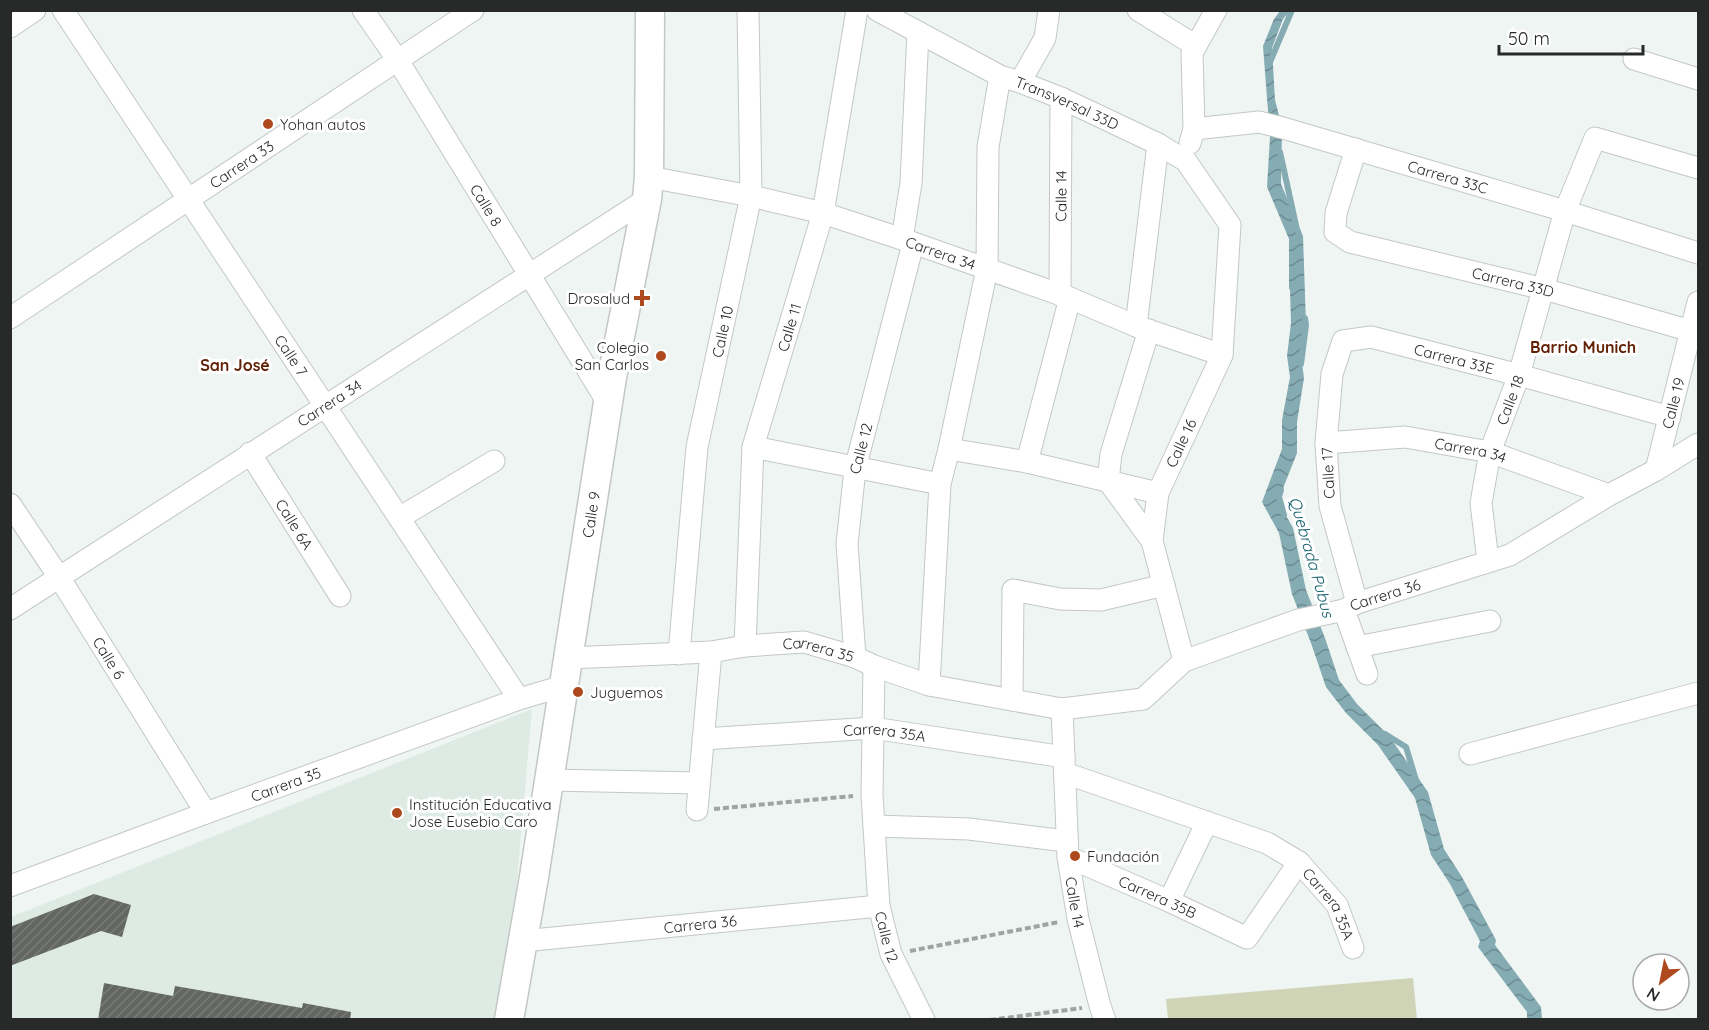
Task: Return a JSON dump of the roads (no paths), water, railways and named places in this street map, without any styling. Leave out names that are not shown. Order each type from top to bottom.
[{"type":"street","points":[[10,27],[35,10]]},
{"type":"street","name":"Calle 7","points":[[63,10],[519,699]]},
{"type":"street","name":"Calle 8","points":[[363,10],[397,60],[608,403]]},
{"type":"street","name":"Carrera 33","points":[[10,318],[473,10]]},
{"type":"street","name":"Calle 9","points":[[509,1020],[608,403],[648,188],[650,10]]},
{"type":"street","name":"Calle 10","points":[[679,654],[697,447],[751,196],[748,10]]},
{"type":"street","name":"Calle 11","points":[[745,646],[753,447],[823,213],[857,10]]},
{"type":"street","name":"Transversal 33D","points":[[877,10],[1000,76],[1062,98],[1158,144],[1186,161],[1230,225]]},
{"type":"street","points":[[1020,82],[1045,38],[1049,10]]},
{"type":"street","points":[[1138,10],[1196,46]]},
{"type":"street","points":[[1186,161],[1194,129],[1192,54],[1216,10]]},
{"type":"street","name":"Calle 12","points":[[918,32],[908,241],[855,469],[846,544],[873,728],[872,795],[879,906],[891,954],[924,1020]]},
{"type":"street","points":[[1634,59],[1698,79]]},
{"type":"street","points":[[929,685],[939,484],[949,449],[987,269],[988,147],[1000,76]]},
{"type":"street","name":"Calle 14","points":[[1027,462],[1065,296],[1062,98]]},
{"type":"street","name":"Carrera 33C","points":[[1194,129],[1259,122],[1292,130],[1565,211],[1698,254]]},
{"type":"street","name":"Calle 18","points":[[1488,561],[1481,502],[1490,452],[1519,375],[1565,211],[1596,138],[1698,168]]},
{"type":"street","points":[[1152,541],[1108,481],[1111,454],[1143,328],[1158,144]]},
{"type":"street","name":"Carrera 33D","points":[[1356,149],[1336,213],[1335,232],[1350,242],[1544,289],[1691,331]]},
{"type":"street","name":"Carrera 34","points":[[10,609],[528,275],[648,188],[751,196],[823,213],[1065,296],[1143,328],[1222,355]]},
{"type":"street","name":"Calle 16","points":[[1184,661],[1152,541],[1158,493],[1222,355],[1230,225]]},
{"type":"street","name":"Calle 19","points":[[1656,470],[1698,302]]},
{"type":"street","name":"Carrera 33E","points":[[1343,341],[1371,337],[1671,417]]},
{"type":"street","name":"Calle 17","points":[[1343,341],[1332,375],[1326,442],[1330,506],[1342,609],[1367,674]]},
{"type":"street","name":"Carrera 34","points":[[1326,442],[1405,437],[1490,452],[1610,495]]},
{"type":"street","name":"Carrera 36","points":[[1062,709],[1143,699],[1184,661],[1298,620],[1342,609],[1509,555],[1698,444]]},
{"type":"street","points":[[753,447],[939,484]]},
{"type":"street","points":[[949,449],[1027,462],[1158,493]]},
{"type":"street","name":"Calle 6A","points":[[250,453],[340,596]]},
{"type":"street","points":[[399,518],[494,461]]},
{"type":"street","name":"Calle 6","points":[[10,504],[59,577],[206,813]]},
{"type":"street","points":[[1012,700],[1013,590],[1060,599],[1101,600],[1164,585]]},
{"type":"street","points":[[1358,647],[1490,621]]},
{"type":"street","name":"Carrera 35","points":[[567,658],[711,652],[745,646],[804,642],[929,685],[1062,709]]},
{"type":"street","points":[[697,810],[711,652]]},
{"type":"street","name":"Carrera 35","points":[[10,886],[519,699],[563,686]]},
{"type":"street","points":[[1470,754],[1698,693]]},
{"type":"street","name":"Calle 14","points":[[1062,709],[1067,849],[1078,919],[1103,1013]]},
{"type":"street","name":"Carrera 35A","points":[[704,739],[873,728],[1065,765],[1207,822],[1267,843],[1299,862],[1337,905],[1353,948]]},
{"type":"street","points":[[548,780],[699,783]]},
{"type":"street","points":[[1169,901],[1207,822]]},
{"type":"street","name":"Carrera 35B","points":[[874,826],[969,829],[1067,849],[1247,938],[1299,862]]},
{"type":"street","name":"Carrera 36","points":[[523,941],[879,906]]},
{"type":"water","points":[[1280,11],[1290,11],[1283,19],[1272,48],[1275,100],[1282,127],[1281,184],[1303,236],[1306,324],[1301,356],[1304,378],[1297,422],[1297,453],[1278,501],[1293,528],[1306,590],[1339,680],[1357,704],[1389,736],[1428,792],[1444,849],[1496,940],[1495,945],[1541,1007],[1542,1019],[1527,1019],[1527,1012],[1478,947],[1480,941],[1450,884],[1431,855],[1415,798],[1378,745],[1346,713],[1326,687],[1292,594],[1279,533],[1262,502],[1282,449],[1282,420],[1290,377],[1287,356],[1291,323],[1289,239],[1267,187],[1270,137],[1263,46],[1274,19]]},
{"type":"waterway","name":"Quebrada Pubus","points":[[1270,62],[1292,10]]},
{"type":"waterway","name":"Quebrada Pubus","points":[[1280,152],[1297,230]]},
{"type":"waterway","name":"Quebrada Pubus","points":[[1301,364],[1305,318]]},
{"type":"waterway","name":"Quebrada Pubus","points":[[1281,490],[1279,497],[1284,515]]},
{"type":"waterway","name":"Quebrada Pubus","points":[[1385,734],[1406,747],[1416,780]]},
{"type":"place","name":"Yohan autos","points":[[268,124]]},
{"type":"place","name":"Drosalud","points":[[642,298]]},
{"type":"place","name":"Colegio San Carlos","points":[[661,356]]},
{"type":"place","name":"Juguemos","points":[[578,692]]},
{"type":"place","name":"Institución Educativa Jose Eusebio Caro","points":[[397,813]]},
{"type":"place","name":"Fundación","points":[[1075,856]]},
{"type":"district","name":"Barrio Munich","points":[[1583,347]]},
{"type":"district","name":"San José","points":[[235,365]]}]
